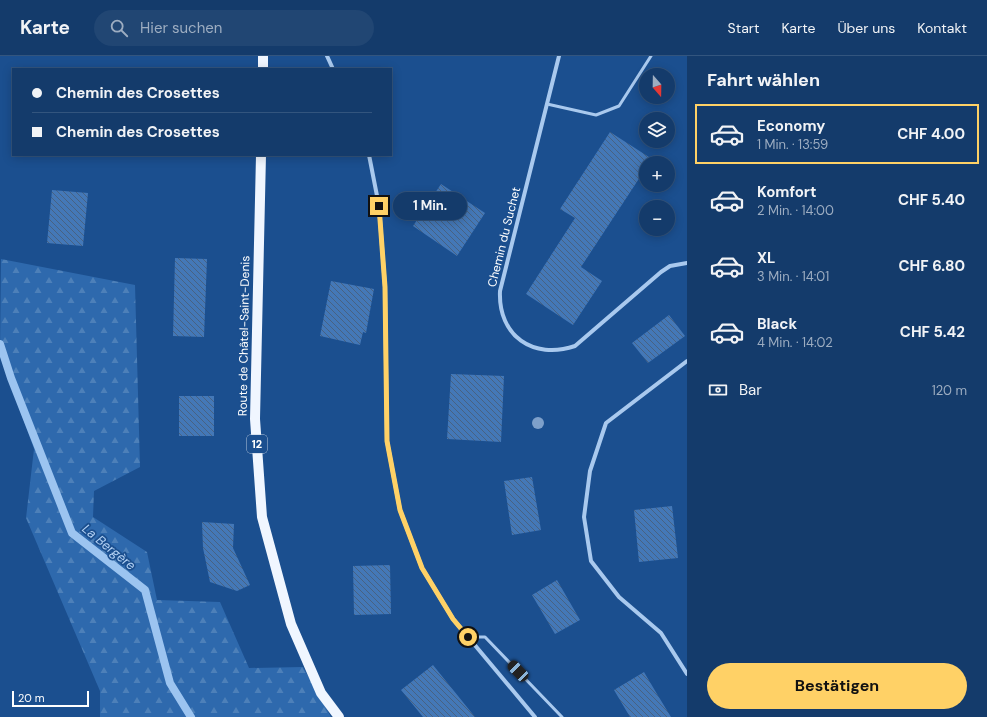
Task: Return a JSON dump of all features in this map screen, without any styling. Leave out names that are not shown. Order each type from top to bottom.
[{"type":"main road","points":[[263,56],[263,68]]},
{"type":"main road","name":"Route de Châtel-Saint-Denis","points":[[261,156],[255,418],[262,518],[291,624],[321,693],[339,717]]},
{"type":"street","points":[[327,56],[333,68]]},
{"type":"street","name":"Chemin du Suchet","points":[[559,56],[500,291],[502,315],[507,326],[515,336],[530,346],[549,351],[562,350],[575,346],[661,272],[670,266],[687,263]]},
{"type":"street","points":[[370,156],[379,206],[385,287],[387,441],[400,510],[422,568],[453,619],[535,717]]},
{"type":"street","points":[[687,361],[606,423],[590,470],[584,517],[591,561],[619,597],[660,633],[687,674]]},
{"type":"lane","points":[[547,104],[596,116],[619,106],[651,56]]},
{"type":"lane","points":[[468,637],[485,637],[562,717]]},
{"type":"green space","points":[[1,259],[135,285],[140,467],[94,491],[93,517],[147,552],[157,600],[220,602],[249,668],[303,667],[331,717],[100,717],[100,691],[26,518],[34,449],[0,356]]},
{"type":"building","points":[[610,132],[647,156],[639,156],[639,179],[581,267],[602,281],[573,325],[526,294],[575,218],[560,209]]},
{"type":"building","points":[[441,184],[485,213],[457,256],[413,226]]},
{"type":"building","points":[[52,190],[88,193],[83,246],[47,243]]},
{"type":"building","points":[[175,258],[207,259],[204,337],[173,336]]},
{"type":"building","points":[[331,281],[374,289],[366,333],[363,332],[360,345],[320,336]]},
{"type":"building","points":[[669,315],[685,336],[648,363],[632,343]]},
{"type":"building","points":[[451,374],[504,376],[501,442],[447,439]]},
{"type":"building","points":[[179,396],[214,396],[214,436],[179,436]]},
{"type":"building","points":[[532,477],[541,530],[512,535],[504,481]]},
{"type":"building","points":[[672,506],[678,558],[639,562],[634,510]]},
{"type":"building","points":[[202,522],[234,524],[233,548],[250,585],[237,591],[210,582],[203,548]]},
{"type":"building","points":[[390,565],[391,614],[354,615],[353,566]]},
{"type":"building","points":[[557,580],[580,620],[555,634],[532,595]]},
{"type":"building","points":[[433,665],[475,717],[423,717],[401,690]]},
{"type":"building","points":[[644,672],[671,717],[630,717],[614,690]]},
{"type":"waterway","name":"La Bergère","points":[[0,344],[11,378],[72,533],[145,590],[170,683],[191,717]]},
{"type":"route","points":[[379,206],[385,287],[387,441],[400,510],[422,568],[453,619],[468,637]]}]
